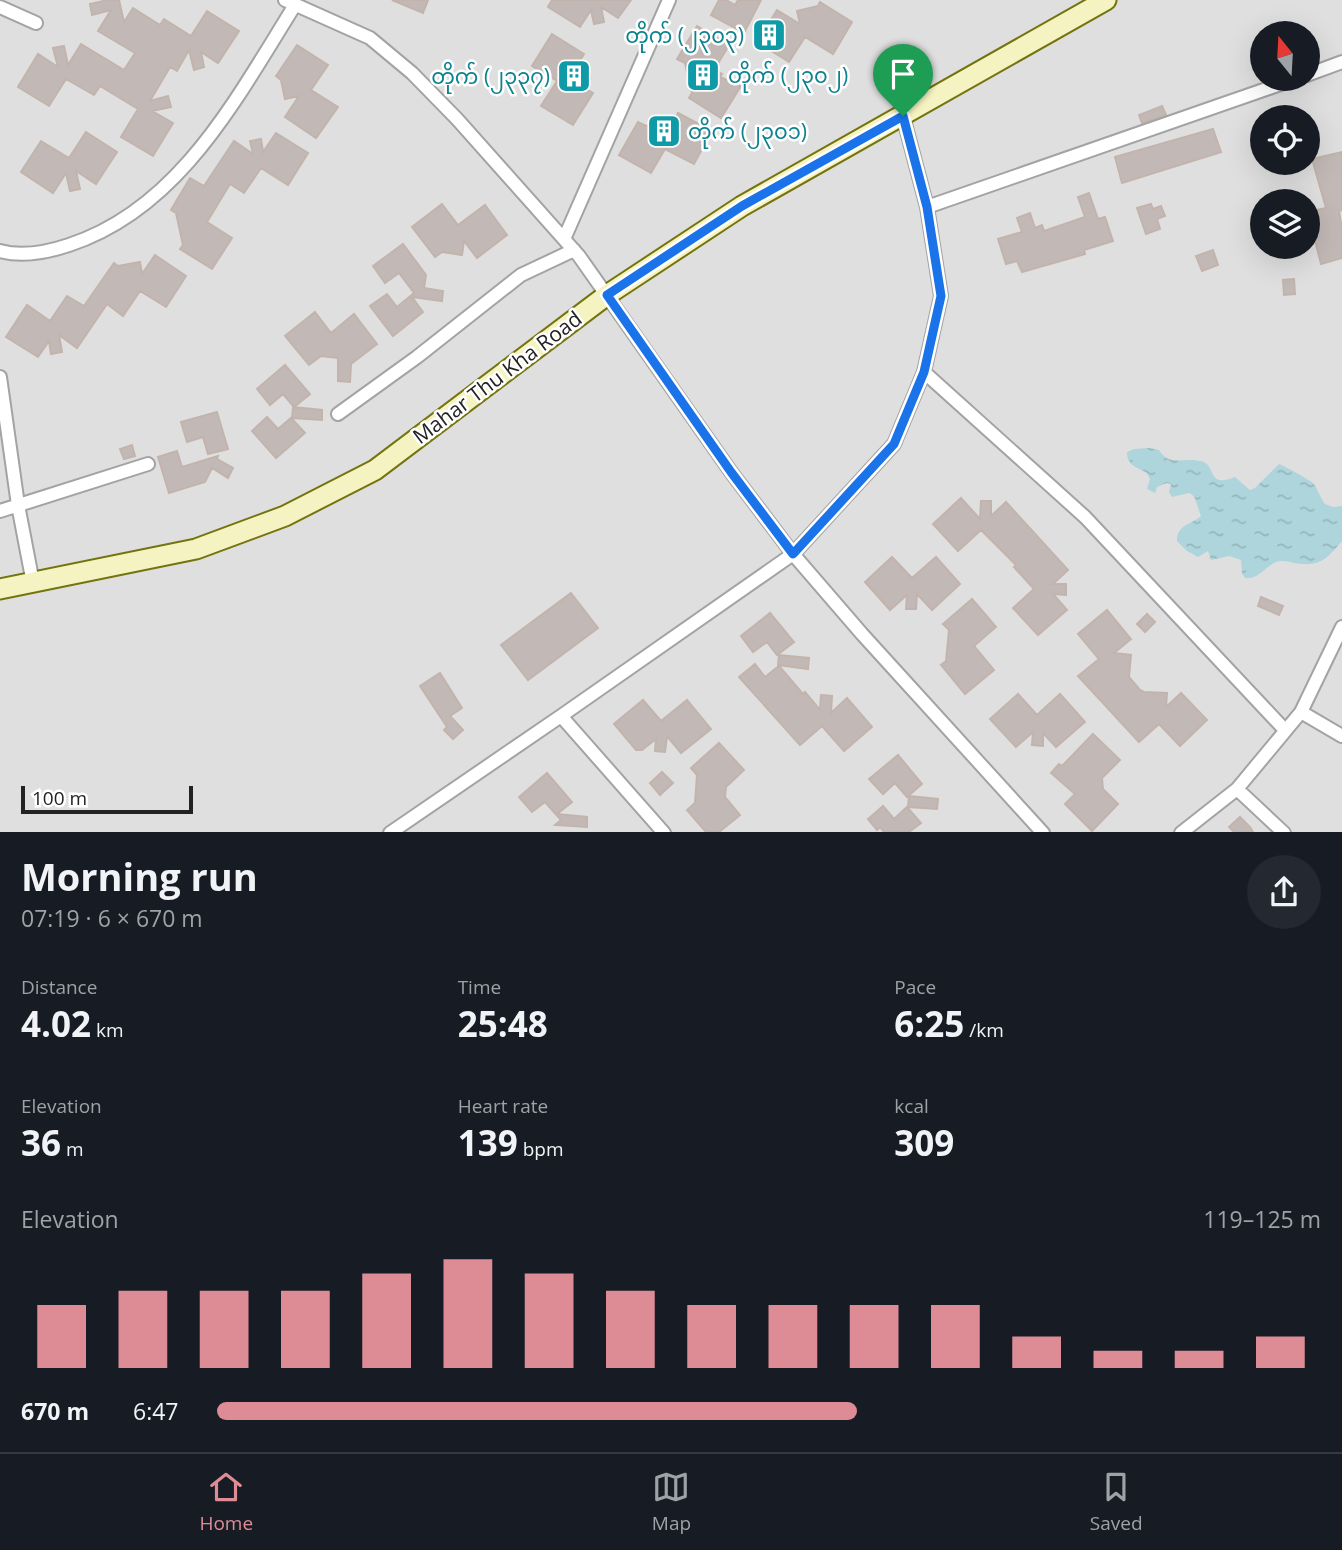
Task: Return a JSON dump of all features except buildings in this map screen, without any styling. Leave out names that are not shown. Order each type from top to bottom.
[{"type":"main road","name":"Mahar Thu Kha Road","points":[[0,589],[196,549],[285,516],[374,470],[607,295],[742,206],[1106,0]]},
{"type":"street","points":[[564,239],[669,0]]},
{"type":"street","points":[[0,251],[33,253],[88,239],[147,202],[191,161],[231,106],[290,2],[370,38],[387,50],[457,119],[564,239],[793,554],[1042,832]]},
{"type":"street","points":[[0,7],[36,23]]},
{"type":"street","points":[[1320,70],[1342,62]]},
{"type":"street","points":[[927,207],[1260,91]]},
{"type":"street","points":[[390,832],[793,554],[894,444],[924,372],[941,296],[927,207],[903,116]]},
{"type":"street","points":[[338,414],[417,357],[521,275],[573,250]]},
{"type":"street","points":[[924,372],[1085,517],[1284,729]]},
{"type":"street","points":[[0,377],[18,505],[33,583]]},
{"type":"street","points":[[0,511],[148,464]]},
{"type":"street","points":[[1181,832],[1237,789],[1284,729],[1301,712],[1342,627]]},
{"type":"street","points":[[1301,712],[1342,736]]},
{"type":"street","points":[[561,716],[664,832]]},
{"type":"street","points":[[1237,789],[1284,832]]},
{"type":"shaded area","points":[[0,0],[1342,0],[1342,832],[0,832]]},
{"type":"water","points":[[1150,448],[1159,450],[1172,460],[1205,463],[1215,478],[1226,480],[1235,477],[1250,490],[1279,464],[1282,465],[1314,484],[1325,504],[1342,506],[1342,541],[1320,562],[1299,564],[1278,561],[1250,578],[1245,578],[1242,573],[1241,560],[1229,556],[1211,560],[1208,551],[1198,557],[1177,541],[1179,531],[1201,516],[1194,496],[1189,493],[1172,497],[1169,492],[1171,484],[1167,483],[1157,487],[1155,493],[1147,489],[1150,479],[1147,473],[1133,466],[1129,460],[1127,452]]},
{"type":"place","name":"တိုက် (၂၃၀၃)","points":[[769,35]]},
{"type":"place","name":"တိုက် (၂၃၀၂)","points":[[703,75]]},
{"type":"place","name":"တိုက် (၂၃၃၇)","points":[[574,76]]},
{"type":"place","name":"တိုက် (၂၃၀၁)","points":[[664,131]]},
{"type":"route","points":[[903,116],[927,207],[941,296],[924,372],[894,444],[793,554],[731,472],[607,295],[742,206],[903,116]]}]
